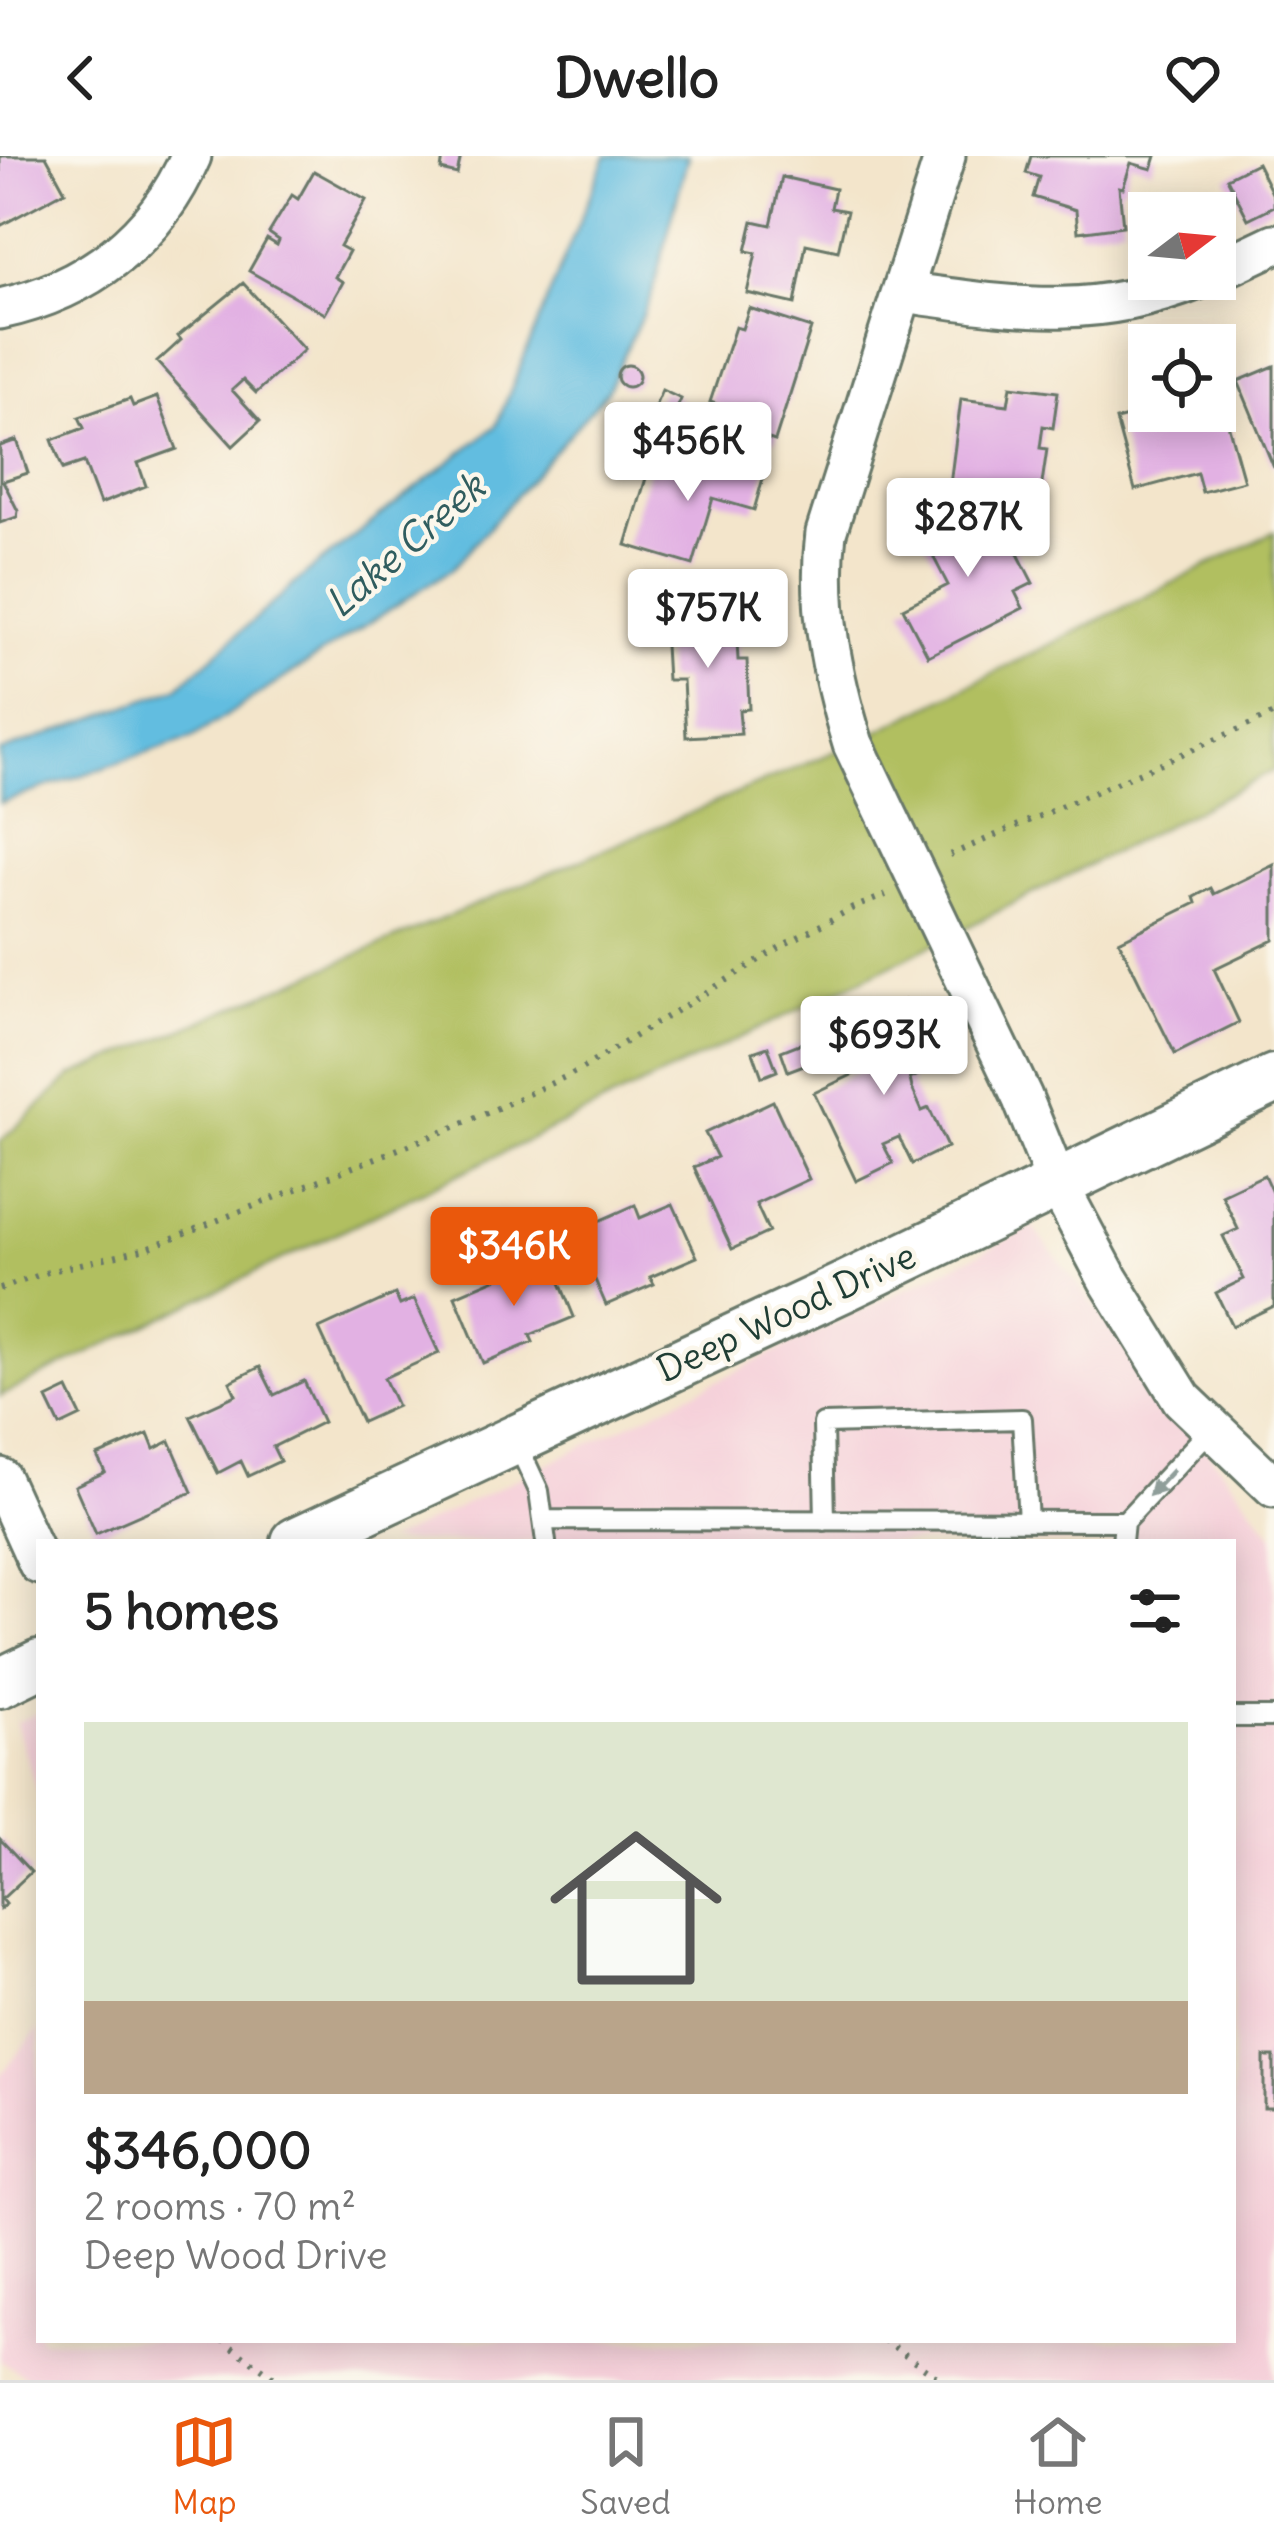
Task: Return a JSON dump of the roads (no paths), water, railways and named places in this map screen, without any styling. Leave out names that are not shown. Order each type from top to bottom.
[{"type":"street","points":[[0,309],[48,294],[103,268],[135,242],[179,184],[191,156]]},
{"type":"street","points":[[945,156],[826,533],[823,597],[837,692],[853,744],[1022,1097],[1056,1181],[1182,1399],[1274,1487]]},
{"type":"street","points":[[1236,262],[1274,244]]},
{"type":"street","points":[[902,292],[1038,310],[1130,300]]},
{"type":"street","name":"Deep Wood Drive","points":[[302,1539],[846,1286],[1274,1079]]},
{"type":"street","points":[[0,1478],[36,1557]]},
{"type":"street","points":[[0,1683],[36,1665]]},
{"type":"lane","points":[[825,1521],[823,1424],[1022,1419],[1028,1521]]},
{"type":"lane","points":[[1122,1539],[1125,1521],[1211,1429]]},
{"type":"lane","points":[[514,1438],[539,1491],[546,1539]]},
{"type":"lane","points":[[546,1520],[1125,1521]]},
{"type":"lane","points":[[1236,1717],[1274,1717]]},
{"type":"water","name":"Lake Creek","points":[[606,156],[688,156],[652,294],[607,391],[452,569],[192,738],[0,803],[0,752],[177,688],[308,572],[496,426]]}]
